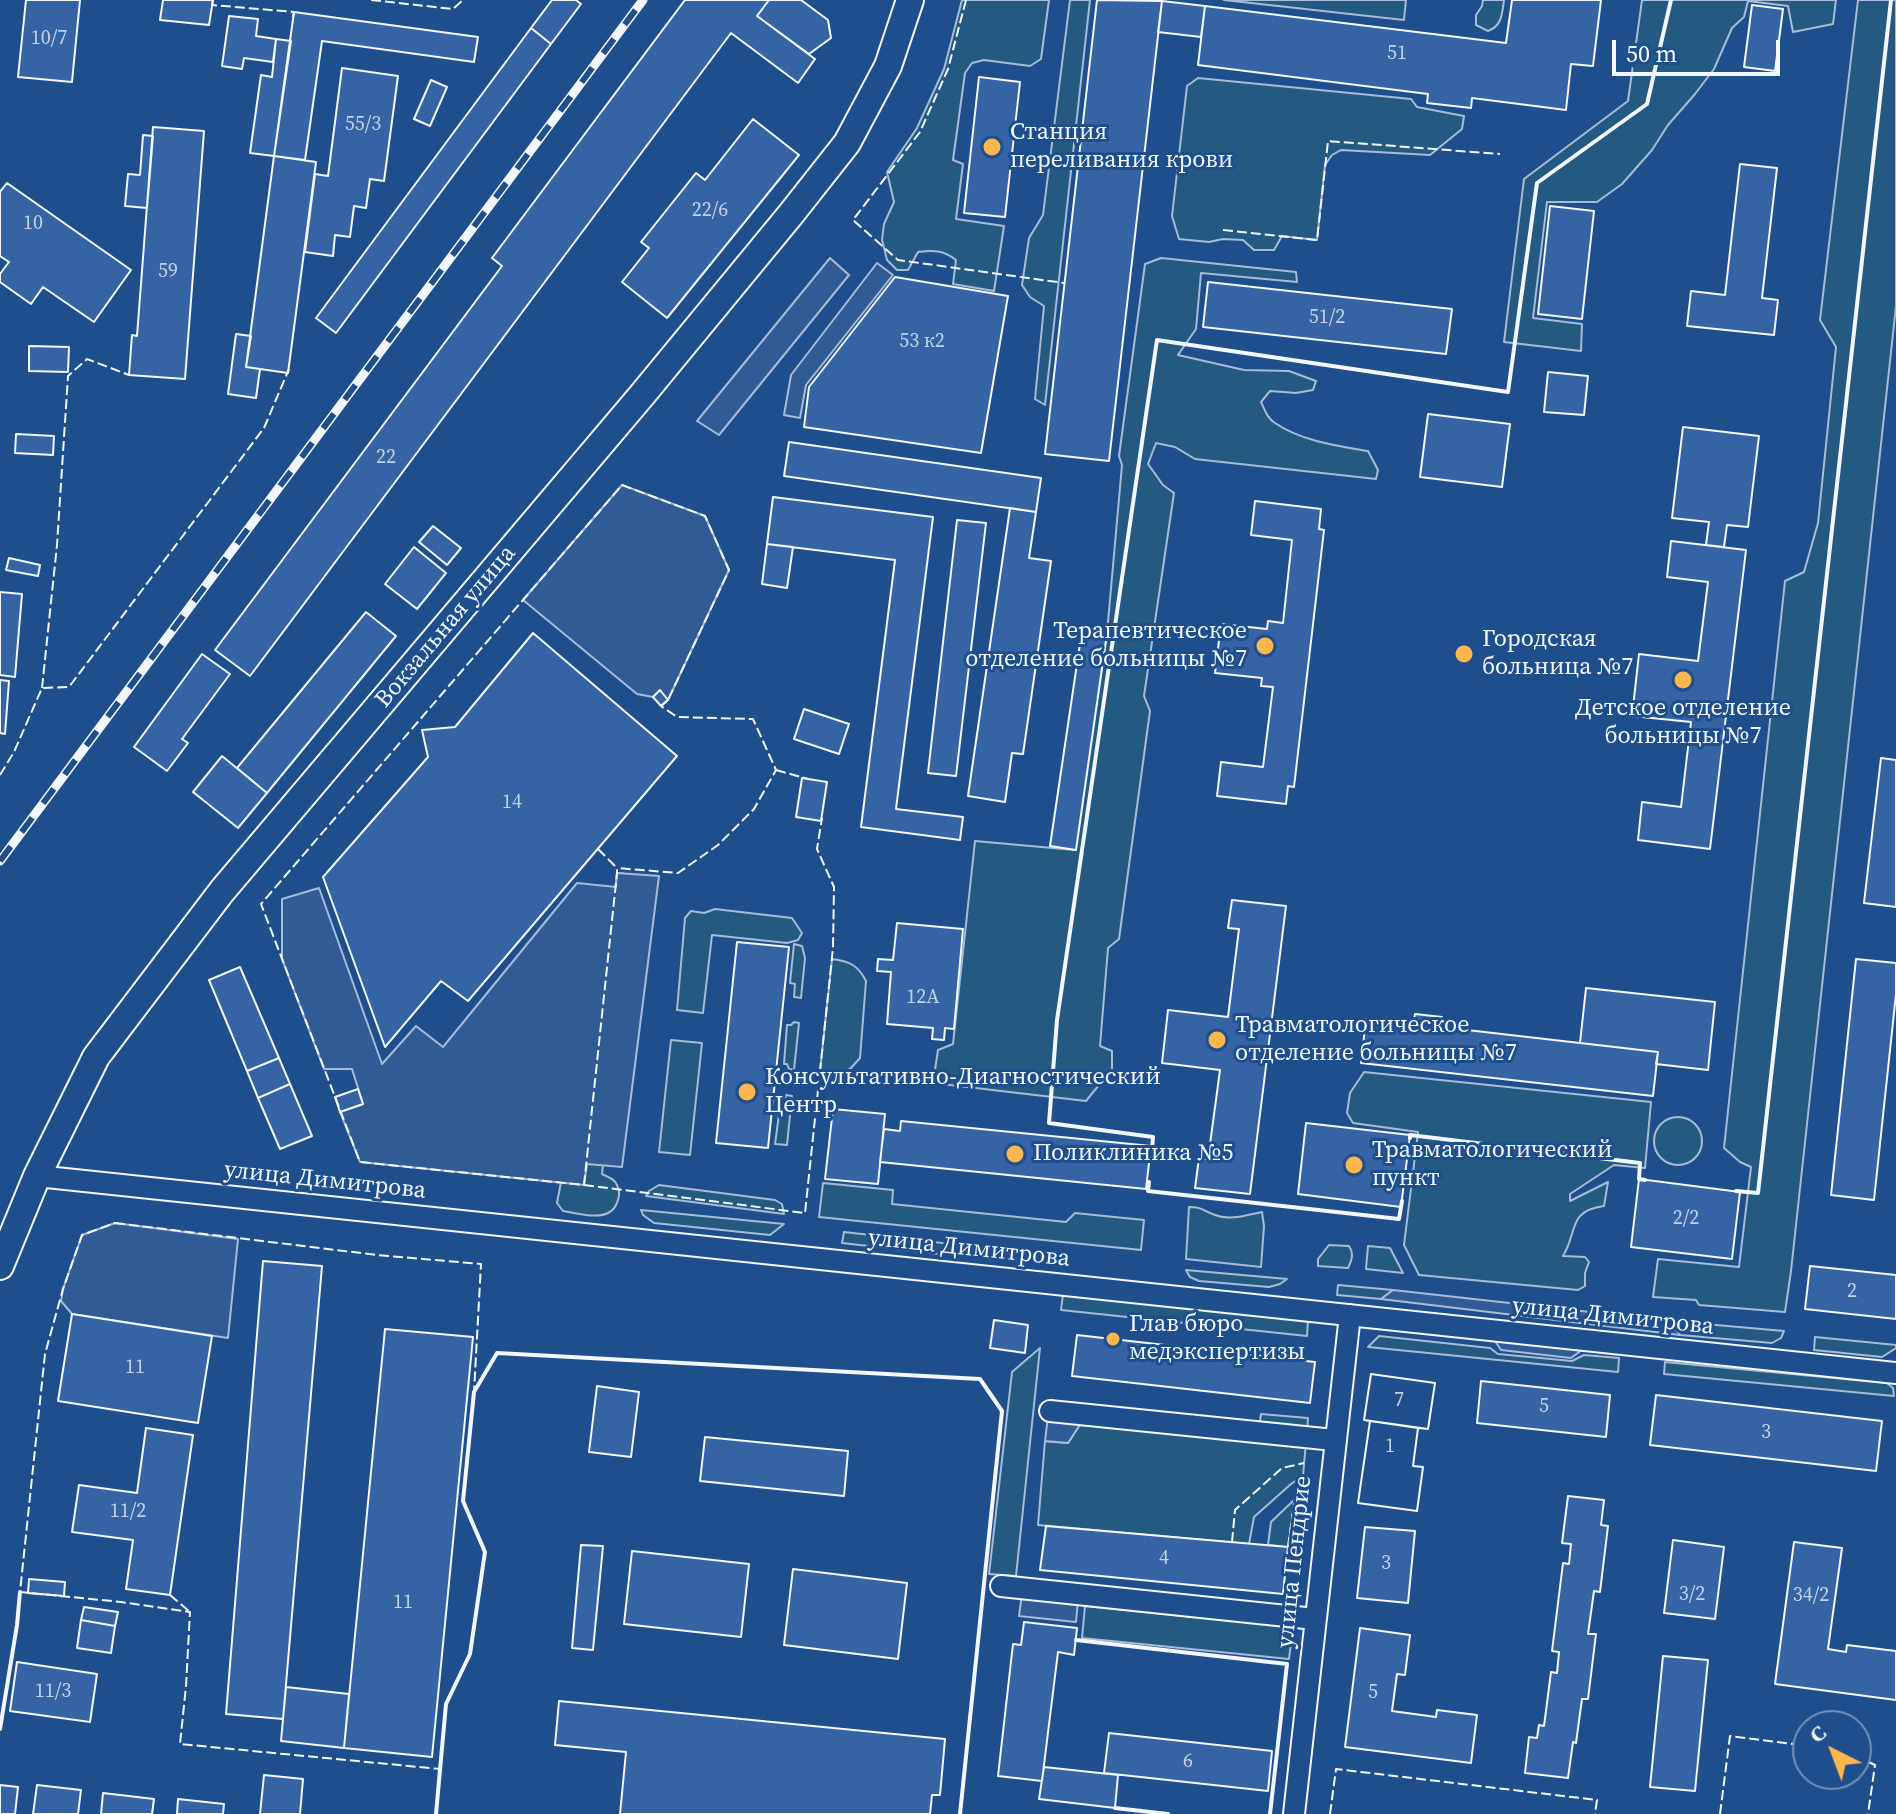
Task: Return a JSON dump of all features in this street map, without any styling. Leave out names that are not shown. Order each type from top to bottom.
[{"type":"street","name":"Вокзальная улица","points":[[0,1266],[37,1176],[96,1057],[203,915],[632,407],[847,143],[888,66],[910,0]]},
{"type":"street","name":"улица Димитрова","points":[[37,1176],[1896,1373]]},
{"type":"street","name":"улица Пендрие","points":[[1294,1814],[1350,1315]]},
{"type":"street","points":[[1050,1411],[1334,1440]]},
{"type":"street","points":[[1001,1586],[1315,1619]]},
{"type":"shaded area","points":[[962,0],[1049,0],[1041,59],[1030,66],[984,60],[972,63],[965,73],[953,160],[963,164],[956,219],[1004,226],[994,291],[953,284],[956,260],[938,252],[918,252],[908,270],[897,270],[887,260],[882,240],[884,224],[894,202],[887,172],[917,128],[944,69]]},
{"type":"shaded area","points":[[1070,0],[1090,0],[1045,405],[1035,399],[1044,306],[1030,297],[1022,285],[1029,238],[1043,215]]},
{"type":"shaded area","points":[[1224,0],[1406,0],[1404,20]]},
{"type":"shaded area","points":[[1483,0],[1504,0],[1499,23],[1488,31],[1476,25],[1476,15]]},
{"type":"shaded area","points":[[1642,0],[1836,0],[1833,24],[1793,32],[1788,6],[1748,1],[1744,17],[1732,28],[1714,69],[1622,184],[1597,202],[1547,202],[1533,318],[1582,324],[1581,351],[1504,342],[1524,179],[1628,101]]},
{"type":"shaded area","points":[[1858,0],[1896,0],[1896,306],[1791,1271],[1785,1312],[1699,1305],[1696,1300],[1653,1297],[1658,1259],[1739,1267],[1751,1167],[1724,1148],[1785,581],[1804,572],[1818,523],[1836,347],[1820,320]]},
{"type":"shaded area","points":[[1198,78],[1411,99],[1417,107],[1464,116],[1462,129],[1430,155],[1341,150],[1332,155],[1325,165],[1317,240],[1282,236],[1274,250],[1254,250],[1243,240],[1209,242],[1179,239],[1172,216],[1187,86]]},
{"type":"shaded area","points":[[830,258],[849,275],[719,435],[697,421]]},
{"type":"shaded area","points":[[1161,258],[1296,272],[1297,282],[1201,273],[1196,329],[1178,355],[1244,370],[1289,371],[1316,381],[1313,390],[1296,393],[1270,391],[1261,402],[1268,416],[1285,429],[1308,438],[1368,451],[1378,470],[1376,479],[1195,459],[1175,447],[1156,443],[1148,464],[1163,485],[1174,493],[1144,696],[1150,711],[1119,939],[1108,948],[1100,1046],[1112,1051],[1112,1069],[1086,1101],[933,1083],[938,1050],[953,1044],[975,841],[1075,850],[1107,633],[1122,465],[1119,456],[1145,264]]},
{"type":"shaded area","points":[[877,263],[893,275],[806,385],[800,418],[784,415],[791,375]]},
{"type":"shaded area","points":[[622,485],[705,516],[729,570],[668,700],[660,691],[653,697],[637,694],[523,600]]},
{"type":"shaded area","points":[[617,873],[636,875],[602,1174],[616,1183],[619,1197],[611,1211],[592,1216],[563,1211],[557,1203],[561,1182],[584,1184]]},
{"type":"shaded area","points":[[617,873],[659,876],[622,1167],[587,1164],[584,1185],[360,1162],[340,1112],[363,1104],[352,1069],[324,1069],[282,959],[282,899],[319,888],[382,1064],[416,1026],[443,1047],[577,883],[616,887]]},
{"type":"shaded area","points":[[715,909],[792,918],[802,933],[798,940],[787,943],[712,935],[703,1013],[677,1010],[685,918],[691,911],[704,913]]},
{"type":"shaded area","points":[[794,944],[802,946],[805,958],[801,998],[794,997],[795,984],[790,983]]},
{"type":"shaded area","points":[[832,959],[852,965],[866,981],[860,1058],[850,1069],[842,1072],[820,1071]]},
{"type":"shaded area","points":[[799,1023],[794,1070],[784,1064],[787,1025]]},
{"type":"shaded area","points":[[671,1040],[702,1043],[690,1155],[659,1152]]},
{"type":"shaded area","points":[[1364,1072],[1651,1102],[1645,1168],[1614,1165],[1570,1194],[1570,1201],[1608,1182],[1604,1206],[1592,1209],[1579,1218],[1563,1256],[1585,1257],[1589,1262],[1585,1286],[1578,1290],[1419,1275],[1404,1245],[1418,1132],[1353,1123],[1347,1113],[1350,1093]]},
{"type":"shaded area","points":[[786,1095],[792,1096],[787,1145],[775,1144],[780,1107],[784,1107]]},
{"type":"shaded area","points":[[1678,1117],[1687,1118],[1695,1124],[1701,1132],[1701,1150],[1695,1158],[1687,1164],[1678,1165],[1669,1164],[1661,1158],[1655,1150],[1654,1141],[1655,1132],[1661,1124],[1669,1118]]},
{"type":"shaded area","points":[[823,1183],[893,1190],[892,1204],[1066,1222],[1075,1213],[1144,1220],[1141,1250],[819,1217]]},
{"type":"shaded area","points":[[659,1185],[775,1200],[782,1204],[784,1214],[646,1196]]},
{"type":"shaded area","points":[[1189,1207],[1226,1217],[1262,1212],[1261,1267],[1186,1259]]},
{"type":"shaded area","points":[[641,1210],[784,1224],[770,1235],[654,1223]]},
{"type":"shaded area","points":[[115,1223],[238,1239],[228,1338],[72,1314],[61,1301],[82,1235]]},
{"type":"shaded area","points":[[844,1232],[951,1244],[939,1254],[842,1243]]},
{"type":"shaded area","points":[[1329,1245],[1349,1246],[1352,1257],[1348,1268],[1318,1266],[1318,1259]]},
{"type":"shaded area","points":[[1368,1246],[1390,1248],[1403,1273],[1366,1269]]},
{"type":"shaded area","points":[[1186,1270],[1287,1279],[1269,1287],[1199,1281],[1190,1277]]},
{"type":"shaded area","points":[[1338,1285],[1393,1290],[1381,1299],[1337,1295]]},
{"type":"shaded area","points":[[1393,1290],[1671,1321],[1680,1335],[1381,1299]]},
{"type":"shaded area","points":[[1063,1294],[1308,1320],[1307,1336],[1061,1310]]},
{"type":"shaded area","points":[[1671,1321],[1784,1331],[1781,1338],[1772,1343],[1680,1335]]},
{"type":"shaded area","points":[[1379,1336],[1490,1348],[1498,1354],[1572,1361],[1584,1355],[1619,1358],[1618,1372],[1368,1347]]},
{"type":"shaded area","points":[[1815,1337],[1896,1345],[1896,1348],[1882,1357],[1814,1350]]},
{"type":"shaded area","points":[[1495,1341],[1582,1350],[1571,1358],[1501,1350]]},
{"type":"shaded area","points":[[1040,1348],[1016,1576],[989,1574],[1012,1372]]},
{"type":"shaded area","points":[[1665,1362],[1887,1383],[1893,1388],[1894,1396],[1664,1374]]},
{"type":"shaded area","points":[[1261,1414],[1308,1418],[1307,1433],[1259,1428]]},
{"type":"shaded area","points":[[1048,1416],[1083,1420],[1068,1443],[1045,1441]]},
{"type":"shaded area","points":[[1083,1420],[1306,1442],[1303,1476],[1254,1517],[1249,1544],[1038,1525],[1045,1441],[1068,1443]]},
{"type":"shaded area","points":[[1295,1499],[1288,1547],[1268,1545],[1271,1522]]},
{"type":"shaded area","points":[[1022,1594],[1078,1600],[1076,1622],[1019,1616]]},
{"type":"shaded area","points":[[1085,1606],[1293,1627],[1289,1659],[1082,1638]]},
{"type":"building","points":[[26,0],[80,0],[72,82],[18,77]]},
{"type":"building","points":[[163,0],[213,0],[209,25],[160,20]]},
{"type":"building","points":[[552,0],[576,0],[581,4],[551,44],[531,28]]},
{"type":"building","points":[[685,0],[769,0],[757,16],[815,59],[798,83],[731,33],[250,676],[215,650],[502,266],[492,258]]},
{"type":"building","points":[[769,0],[801,0],[828,20],[831,38],[809,54],[757,16]]},
{"type":"building","points":[[1097,0],[1162,1],[1109,461],[1045,454]]},
{"type":"building","points":[[1512,0],[1601,0],[1593,66],[1571,64],[1566,110],[1472,98],[1471,108],[1427,103],[1428,94],[1198,65],[1205,6],[1506,43]]},
{"type":"building","points":[[1162,1],[1205,6],[1201,37],[1158,32]]},
{"type":"building","points":[[1752,5],[1783,9],[1775,71],[1744,67]]},
{"type":"building","points":[[294,12],[478,37],[474,62],[322,41],[305,160],[274,156]]},
{"type":"building","points":[[229,16],[258,19],[256,36],[276,39],[273,62],[244,58],[242,69],[222,66]]},
{"type":"building","points":[[531,28],[551,44],[336,333],[316,318]]},
{"type":"building","points":[[276,39],[291,41],[274,156],[250,153],[261,75],[272,77]]},
{"type":"building","points":[[342,68],[398,76],[384,181],[370,179],[366,208],[354,206],[350,237],[335,235],[333,256],[305,252],[315,174],[328,176]]},
{"type":"building","name":"Станция переливания крови","points":[[979,77],[1020,82],[1005,217],[964,213]]},
{"type":"building","points":[[431,80],[447,87],[430,126],[414,119]]},
{"type":"building","points":[[753,119],[799,155],[667,318],[622,282],[649,248],[641,242],[696,173],[705,180]]},
{"type":"building","points":[[153,127],[204,131],[185,379],[129,375],[132,335],[137,336]]},
{"type":"building","points":[[143,135],[153,136],[147,208],[125,206],[128,174],[140,175]]},
{"type":"building","points":[[274,156],[316,162],[288,373],[246,367]]},
{"type":"building","points":[[1740,164],[1777,168],[1762,298],[1778,300],[1774,335],[1687,326],[1691,291],[1725,295]]},
{"type":"building","points":[[7,183],[131,270],[94,322],[43,287],[31,304],[0,282],[0,274],[9,262],[0,256],[0,192]]},
{"type":"building","points":[[1550,206],[1594,211],[1582,319],[1538,314]]},
{"type":"building","points":[[895,277],[1008,296],[981,453],[804,427],[809,387]]},
{"type":"building","points":[[1208,282],[1452,309],[1446,354],[1203,327]]},
{"type":"building","points":[[236,334],[251,336],[246,367],[260,369],[256,398],[228,394]]},
{"type":"building","points":[[29,346],[69,347],[68,372],[29,371]]},
{"type":"building","points":[[1548,372],[1588,376],[1584,415],[1544,412]]},
{"type":"building","points":[[1428,414],[1510,424],[1502,487],[1420,477]]},
{"type":"building","points":[[1683,427],[1759,436],[1748,527],[1727,525],[1724,547],[1706,545],[1709,522],[1672,518]]},
{"type":"building","points":[[16,434],[54,436],[53,455],[15,453]]},
{"type":"building","points":[[789,442],[1041,478],[1036,512],[784,476]]},
{"type":"building","points":[[773,497],[933,517],[896,809],[963,817],[960,840],[861,827],[895,560],[767,544]]},
{"type":"building","name":"Терапевтическое отделение больницы №7","points":[[1255,501],[1321,509],[1319,529],[1324,530],[1294,787],[1288,786],[1286,804],[1217,796],[1221,762],[1263,767],[1273,687],[1261,686],[1262,678],[1215,673],[1221,624],[1267,629],[1268,621],[1283,623],[1292,540],[1251,535]]},
{"type":"building","points":[[1010,508],[1036,512],[1029,558],[1051,561],[1023,754],[1012,753],[1005,802],[968,796]]},
{"type":"building","points":[[957,520],[986,523],[956,776],[928,773]]},
{"type":"building","points":[[433,526],[461,548],[447,565],[419,542]]},
{"type":"building","name":"Детское отделение больницы №7","points":[[1671,541],[1746,550],[1710,849],[1638,840],[1642,802],[1681,807],[1691,722],[1632,716],[1639,654],[1698,661],[1708,582],[1667,577]]},
{"type":"building","points":[[767,544],[793,547],[787,588],[762,584]]},
{"type":"building","points":[[414,547],[446,573],[417,609],[385,584]]},
{"type":"building","points":[[9,558],[40,565],[38,576],[6,570]]},
{"type":"building","points":[[0,592],[22,594],[15,677],[0,675]]},
{"type":"building","points":[[366,612],[396,636],[267,793],[237,768]]},
{"type":"building","points":[[1082,630],[1107,633],[1076,850],[1050,846]]},
{"type":"building","points":[[533,633],[677,756],[468,1001],[441,981],[385,1047],[323,877],[428,757],[422,730],[455,727]]},
{"type":"building","points":[[202,654],[230,674],[182,739],[188,743],[167,771],[134,747]]},
{"type":"building","points":[[0,680],[9,681],[5,734],[0,733]]},
{"type":"building","points":[[660,690],[668,700],[661,706],[653,697]]},
{"type":"building","points":[[804,709],[849,724],[839,754],[794,739]]},
{"type":"building","points":[[222,756],[267,793],[238,828],[193,792]]},
{"type":"building","points":[[1881,758],[1896,760],[1896,907],[1864,903]]},
{"type":"building","points":[[802,778],[827,782],[821,821],[796,817]]},
{"type":"building","name":"Травматологическое отделение больницы №7","points":[[1232,900],[1286,906],[1250,1194],[1195,1188],[1199,1158],[1208,1159],[1220,1070],[1162,1063],[1168,1010],[1228,1017],[1239,929],[1228,928]]},
{"type":"building","points":[[897,923],[963,929],[954,1029],[945,1028],[944,1040],[932,1039],[933,1028],[887,1024],[891,972],[877,971],[878,959],[893,960]]},
{"type":"building","name":"Консультативно-Диагностический Центр","points":[[737,942],[789,947],[768,1148],[716,1143]]},
{"type":"building","points":[[1856,959],[1896,963],[1896,994],[1874,1200],[1831,1195]]},
{"type":"building","points":[[240,967],[279,1058],[247,1071],[209,980]]},
{"type":"building","points":[[1586,988],[1715,1002],[1708,1070],[1656,1064],[1658,1052],[1580,1043]]},
{"type":"building","points":[[1415,1014],[1442,1017],[1441,1027],[1658,1052],[1653,1096],[1361,1063],[1366,1019],[1413,1024]]},
{"type":"building","points":[[279,1058],[290,1084],[258,1098],[247,1071]]},
{"type":"building","points":[[290,1084],[312,1136],[280,1149],[258,1098]]},
{"type":"building","points":[[358,1089],[363,1104],[340,1112],[335,1097]]},
{"type":"building","points":[[833,1109],[885,1114],[878,1184],[825,1179]]},
{"type":"building","name":"Поликлиника №5","points":[[901,1121],[1151,1146],[1146,1189],[880,1162],[884,1129],[900,1131]]},
{"type":"building","name":"Травматологический пункт","points":[[1306,1123],[1410,1135],[1401,1207],[1298,1194]]},
{"type":"building","points":[[1639,1179],[1740,1192],[1732,1259],[1631,1247]]},
{"type":"building","points":[[263,1261],[322,1266],[283,1719],[226,1714]]},
{"type":"building","points":[[1810,1266],[1896,1275],[1896,1319],[1805,1309]]},
{"type":"building","points":[[72,1314],[212,1336],[198,1423],[58,1401]]},
{"type":"building","points":[[994,1320],[1028,1325],[1025,1353],[990,1348]]},
{"type":"building","points":[[385,1329],[473,1337],[432,1757],[344,1748]]},
{"type":"building","points":[[1077,1335],[1315,1362],[1310,1403],[1072,1376]]},
{"type":"building","points":[[1371,1374],[1435,1383],[1428,1429],[1364,1420]]},
{"type":"building","points":[[1371,1374],[1435,1383],[1428,1429],[1418,1428],[1413,1466],[1423,1467],[1417,1511],[1358,1503],[1370,1421],[1364,1420]]},
{"type":"building","points":[[1481,1381],[1610,1395],[1606,1437],[1477,1423]]},
{"type":"building","points":[[597,1386],[639,1392],[631,1457],[589,1452]]},
{"type":"building","points":[[1656,1395],[1882,1421],[1876,1471],[1650,1445]]},
{"type":"building","points":[[1370,1421],[1418,1428],[1413,1466],[1423,1467],[1417,1511],[1358,1503]]},
{"type":"building","points":[[146,1428],[193,1435],[170,1595],[126,1589],[133,1540],[72,1532],[79,1485],[137,1493]]},
{"type":"building","points":[[705,1437],[848,1451],[844,1496],[700,1481]]},
{"type":"building","points":[[1568,1496],[1604,1500],[1601,1525],[1608,1526],[1600,1592],[1594,1591],[1588,1634],[1596,1634],[1588,1699],[1582,1699],[1568,1778],[1525,1773],[1529,1737],[1537,1738],[1539,1725],[1544,1726],[1551,1672],[1557,1673],[1559,1652],[1552,1651],[1563,1563],[1569,1564],[1571,1544],[1562,1543]]},
{"type":"building","points":[[1046,1526],[1288,1547],[1283,1594],[1040,1570]]},
{"type":"building","points":[[1365,1527],[1415,1531],[1408,1603],[1357,1598]]},
{"type":"building","points":[[1673,1540],[1724,1547],[1715,1619],[1664,1613]]},
{"type":"building","points":[[1794,1542],[1842,1548],[1828,1649],[1846,1652],[1847,1645],[1896,1651],[1896,1700],[1775,1684]]},
{"type":"building","points":[[581,1545],[603,1546],[593,1650],[572,1648]]},
{"type":"building","points":[[632,1551],[749,1564],[741,1637],[624,1624]]},
{"type":"building","points":[[793,1569],[907,1583],[898,1659],[784,1645]]},
{"type":"building","points":[[29,1579],[65,1582],[64,1596],[28,1593]]},
{"type":"building","points":[[84,1607],[118,1612],[115,1626],[81,1620]]},
{"type":"building","points":[[81,1620],[115,1626],[111,1653],[77,1648]]},
{"type":"building","points":[[1024,1622],[1077,1628],[1074,1655],[1058,1652],[1042,1781],[998,1776],[1013,1644],[1021,1645]]},
{"type":"building","points":[[1360,1628],[1410,1635],[1405,1675],[1397,1674],[1392,1711],[1436,1717],[1437,1710],[1477,1715],[1471,1763],[1345,1747]]},
{"type":"building","points":[[1663,1656],[1708,1660],[1695,1791],[1650,1787]]},
{"type":"building","points":[[17,1662],[97,1674],[90,1722],[10,1711]]},
{"type":"building","points":[[286,1687],[349,1694],[344,1748],[281,1741]]},
{"type":"building","points":[[559,1701],[945,1739],[940,1795],[932,1795],[930,1814],[620,1814],[626,1752],[555,1745]]},
{"type":"building","points":[[1109,1733],[1272,1751],[1268,1791],[1104,1773]]},
{"type":"building","points":[[1044,1767],[1118,1775],[1115,1808],[1039,1799]]},
{"type":"building","points":[[264,1775],[303,1779],[300,1814],[260,1814]]},
{"type":"building","points":[[0,1785],[18,1787],[15,1814],[0,1814]]},
{"type":"building","points":[[37,1785],[81,1790],[78,1814],[33,1814]]},
{"type":"building","points":[[103,1793],[154,1799],[152,1814],[101,1814]]},
{"type":"building","points":[[178,1799],[224,1804],[223,1814],[177,1814]]},
{"type":"railway","points":[[0,861],[643,0]]},
{"type":"fence","points":[[213,0],[212,5],[294,12],[293,17]]},
{"type":"fence","points":[[371,0],[453,9],[463,0]]},
{"type":"fence","points":[[966,0],[948,69],[920,132],[853,220],[898,260],[1064,283]]},
{"type":"fence","points":[[1223,230],[1317,240],[1328,141],[1500,154]]},
{"type":"fence","points":[[42,688],[57,545],[68,376],[87,359],[129,375]]},
{"type":"fence","points":[[0,775],[14,752],[42,688],[69,687],[264,428],[289,369]]},
{"type":"fence","points":[[598,849],[617,868],[617,873],[584,1185],[360,1162],[261,904],[622,485],[705,516],[729,570],[668,700],[661,706],[677,717],[753,719],[776,770],[754,809],[718,845],[678,873],[617,868]]},
{"type":"fence","points":[[776,770],[808,779]]},
{"type":"fence","points":[[584,1185],[805,1213],[833,948],[834,887],[817,849],[822,818]]},
{"type":"fence","points":[[115,1223],[377,1255],[481,1264],[474,1392],[463,1501],[485,1552],[470,1654],[446,1704],[440,1769],[180,1744],[190,1612],[20,1592],[45,1354],[82,1235],[115,1223]]},
{"type":"fence","points":[[1232,1542],[1235,1510],[1282,1468],[1304,1463]]},
{"type":"fence","points":[[1288,1547],[1294,1503]]},
{"type":"fence","points":[[170,1595],[190,1612]]},
{"type":"fence","points":[[1720,1814],[1730,1736],[1792,1744]]},
{"type":"fence","points":[[1872,1764],[1875,1765],[1872,1786]]},
{"type":"fence","points":[[1330,1814],[1336,1769],[1597,1800],[1595,1814]]},
{"type":"fence","points":[[1868,1814],[1871,1790]]},
{"type":"wall","points":[[1152,1150],[1153,1137],[1049,1123],[1057,1020],[1157,340],[1508,392],[1537,183],[1647,104],[1671,0]]},
{"type":"wall","points":[[1736,1191],[1758,1193],[1891,0]]},
{"type":"wall","points":[[1410,1138],[1410,1135],[1640,1163],[1639,1179],[1645,1180]]},
{"type":"wall","points":[[1149,1182],[1148,1191],[1399,1219],[1402,1201]]},
{"type":"wall","points":[[436,1814],[446,1704],[470,1654],[485,1552],[463,1501],[474,1392],[497,1353],[980,1379],[1002,1411],[960,1814]]},
{"type":"wall","points":[[0,1729],[20,1592]]},
{"type":"wall","points":[[1076,1640],[1287,1664],[1270,1814]]},
{"type":"wall","points":[[1115,1808],[1168,1814]]},
{"type":"place","name":"Станция переливания крови","points":[[992,147]]},
{"type":"place","name":"Терапевтическое отделение больницы №7","points":[[1265,646]]},
{"type":"place","name":"Городская больница №7","points":[[1464,654]]},
{"type":"place","name":"Детское отделение больницы №7","points":[[1683,680]]},
{"type":"place","name":"Травматологическое отделение больницы №7","points":[[1217,1040]]},
{"type":"place","name":"Консультативно-Диагностический Центр","points":[[747,1092]]},
{"type":"place","name":"Поликлиника №5","points":[[1015,1154]]},
{"type":"place","name":"Травматологический пункт","points":[[1354,1165]]},
{"type":"place","name":"Глав бюро медэкспертизы","points":[[1113,1339]]}]
